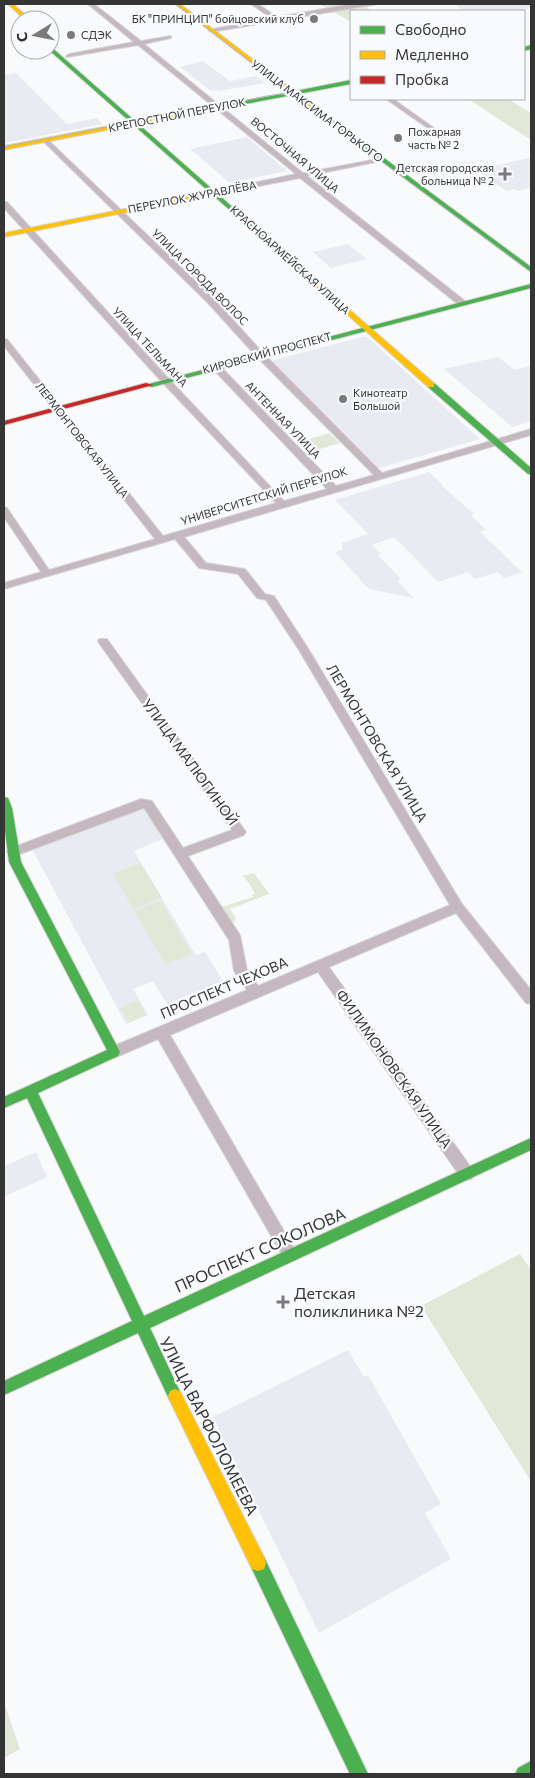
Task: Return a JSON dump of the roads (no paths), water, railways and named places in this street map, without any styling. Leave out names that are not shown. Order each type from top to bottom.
[{"type":"main road","name":"УЛИЦА МАКСИМА ГОРЬКОГО","points":[[177,4],[531,270]]},
{"type":"main road","name":"КРАСНОАРМЕЙСКАЯ УЛИЦА","points":[[60,48],[531,472]]},
{"type":"main road","name":"КРАСНОАРМЕЙСКАЯ УЛИЦА","points":[[60,56],[141,122]]},
{"type":"main road","name":"КРЕПОСТНОЙ ПЕРЕУЛОК","points":[[4,148],[350,82]]},
{"type":"main road","name":"ПЕРЕУЛОК ЖУРАВЛЁВА","points":[[4,235],[219,192]]},
{"type":"main road","name":"КИРОВСКИЙ ПРОСПЕКТ","points":[[4,423],[531,286]]},
{"type":"main road","name":"КРАСНОАРМЕЙСКАЯ УЛИЦА","points":[[371,327],[531,457]]},
{"type":"main road","points":[[4,801],[7,808],[15,862],[114,1052]]},
{"type":"main road","name":"ПРОСПЕКТ ЧЕХОВА","points":[[4,1103],[114,1052]]},
{"type":"main road","name":"УЛИЦА ВАРФОЛОМЕЕВА","points":[[31,1092],[140,1324],[291,1629],[359,1774]]},
{"type":"main road","name":"ПРОСПЕКТ СОКОЛОВА","points":[[4,1388],[531,1144]]},
{"type":"main road","points":[[524,1774],[531,1770]]},
{"type":"street","name":"ВОСТОЧНАЯ УЛИЦА","points":[[91,4],[462,303]]},
{"type":"street","points":[[254,4],[276,19]]},
{"type":"street","points":[[210,30],[375,4]]},
{"type":"street","points":[[69,56],[169,38]]},
{"type":"street","points":[[390,100],[431,128]]},
{"type":"street","name":"УЛИЦА ГОРОДА ВОЛОС","points":[[45,140],[211,301],[260,355],[379,475]]},
{"type":"street","name":"ПЕРЕУЛОК ЖУРАВЛЁВА","points":[[219,192],[381,159]]},
{"type":"street","name":"УЛИЦА ТЕЛЬМАНА","points":[[4,204],[165,380],[282,504]]},
{"type":"street","name":"ЛЕРМОНТОВСКАЯ УЛИЦА","points":[[4,340],[161,540]]},
{"type":"street","name":"АНТЕННАЯ УЛИЦА","points":[[216,367],[333,489]]},
{"type":"street","name":"УНИВЕРСИТЕТСКИЙ ПЕРЕУЛОК","points":[[4,586],[531,432]]},
{"type":"street","points":[[4,510],[47,574]]},
{"type":"street","name":"ЛЕРМОНТОВСКАЯ УЛИЦА","points":[[177,535],[203,566],[241,571],[261,596],[270,598],[304,650],[458,907],[531,999]]},
{"type":"street","name":"УЛИЦА МАЛЮГИНОЙ","points":[[102,641],[240,832],[181,854]]},
{"type":"street","points":[[13,852],[144,803],[148,804],[235,939],[242,971],[255,992]]},
{"type":"street","name":"ПРОСПЕКТ ЧЕХОВА","points":[[114,1052],[458,907]]},
{"type":"street","name":"ФИЛИМОНОВСКАЯ УЛИЦА","points":[[320,965],[467,1174]]},
{"type":"street","points":[[161,1032],[290,1255]]},
{"type":"tram line","points":[[176,4],[327,121],[531,272]]},
{"type":"tram line","points":[[4,147],[267,96],[282,94],[294,96]]},
{"type":"place","name":"БК \"ПРИНЦИП\" бойцовский клуб","points":[[314,19]]},
{"type":"place","name":"СДЭК","points":[[71,35]]},
{"type":"place","name":"Пожарная часть № 2","points":[[398,138]]},
{"type":"place","name":"Детская городская больница № 2","points":[[505,174]]},
{"type":"place","name":"Кинотеатр Большой","points":[[343,399]]},
{"type":"place","name":"Детская поликлиника №2","points":[[283,1302]]}]
